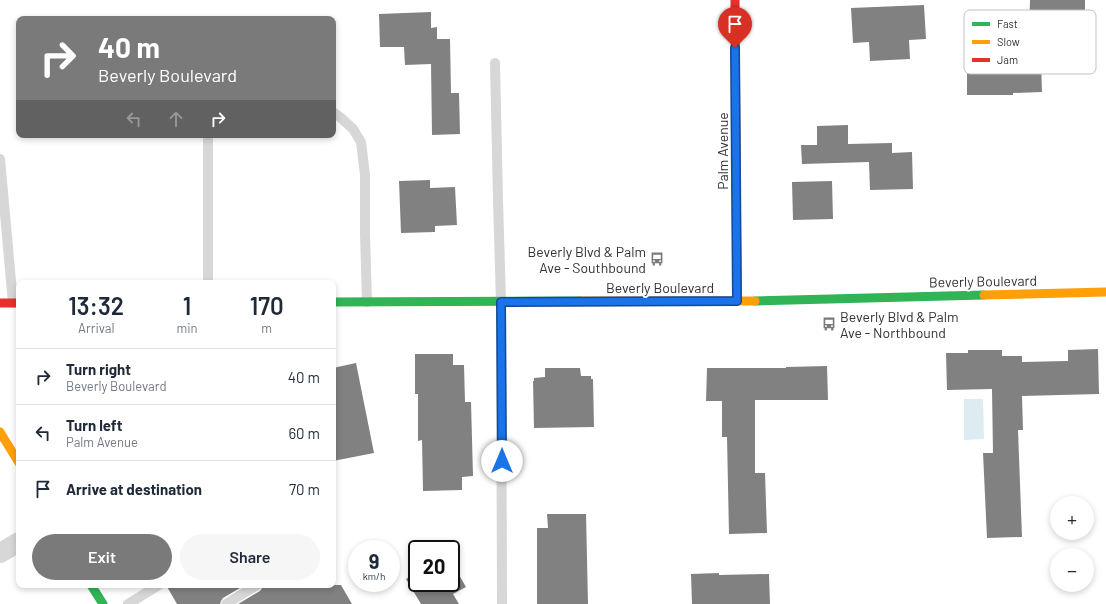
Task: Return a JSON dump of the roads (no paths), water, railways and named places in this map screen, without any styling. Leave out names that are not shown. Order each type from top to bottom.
[{"type":"main road","name":"Palm Avenue","points":[[735,0],[737,301]]},
{"type":"main road","name":"Beverly Boulevard","points":[[336,302],[737,301],[1106,292]]},
{"type":"main road","points":[[0,303],[16,303]]},
{"type":"main road","points":[[0,432],[10,442],[16,456]]},
{"type":"main road","points":[[93,588],[103,604]]},
{"type":"street","points":[[0,553],[16,544]]},
{"type":"lane","points":[[495,63],[501,302],[502,604]]},
{"type":"lane","points":[[336,114],[353,129],[361,142],[365,175],[365,233],[368,302]]},
{"type":"lane","points":[[208,138],[208,280]]},
{"type":"lane","points":[[0,160],[4,244],[16,303]]},
{"type":"lane","points":[[128,604],[154,588]]},
{"type":"lane","points":[[226,604],[252,588]]},
{"type":"place","name":"Beverly Blvd & Palm Ave - Southbound","points":[[657,259]]},
{"type":"place","name":"Beverly Blvd & Palm Ave - Northbound","points":[[829,324]]}]
